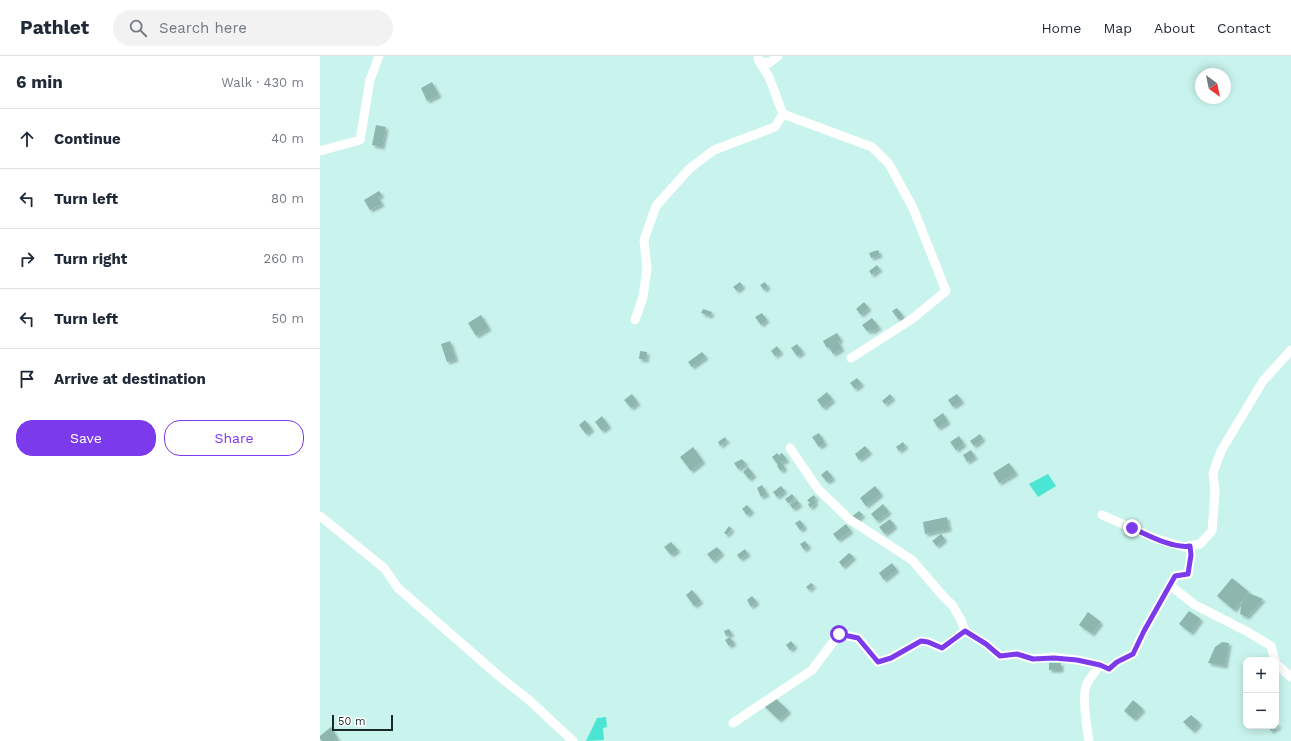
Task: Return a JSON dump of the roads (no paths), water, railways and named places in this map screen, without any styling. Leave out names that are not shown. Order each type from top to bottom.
[{"type":"street","points":[[320,152],[360,140],[370,80],[379,56]]},
{"type":"street","points":[[758,58],[769,63],[778,56]]},
{"type":"street","points":[[758,58],[769,77],[783,114],[872,146],[890,164],[913,208],[946,292],[912,319],[851,358]]},
{"type":"street","points":[[635,320],[643,297],[647,269],[644,240],[656,206],[689,169],[714,150],[775,127],[783,114]]},
{"type":"street","points":[[1102,515],[1157,540],[1184,547],[1200,544],[1212,531],[1215,492],[1213,473],[1221,451],[1263,381],[1291,350]]},
{"type":"street","points":[[790,448],[818,489],[848,518],[912,560],[942,596],[953,606],[965,631],[986,644],[1000,656],[1017,654],[1033,659],[1054,658],[1077,660],[1100,665],[1109,669],[1117,662],[1133,654],[1144,631],[1175,576],[1188,574],[1191,555],[1190,546]]},
{"type":"street","points":[[320,516],[384,568],[398,588],[500,677],[529,700],[573,741]]},
{"type":"street","points":[[1171,586],[1195,604],[1271,646],[1274,657]]},
{"type":"street","points":[[733,723],[812,670],[839,634],[858,638],[878,662],[891,658],[921,641],[928,642],[942,648],[965,631]]},
{"type":"street","points":[[1088,741],[1085,704],[1086,685],[1100,665]]},
{"type":"street","points":[[1279,667],[1291,677]]}]
